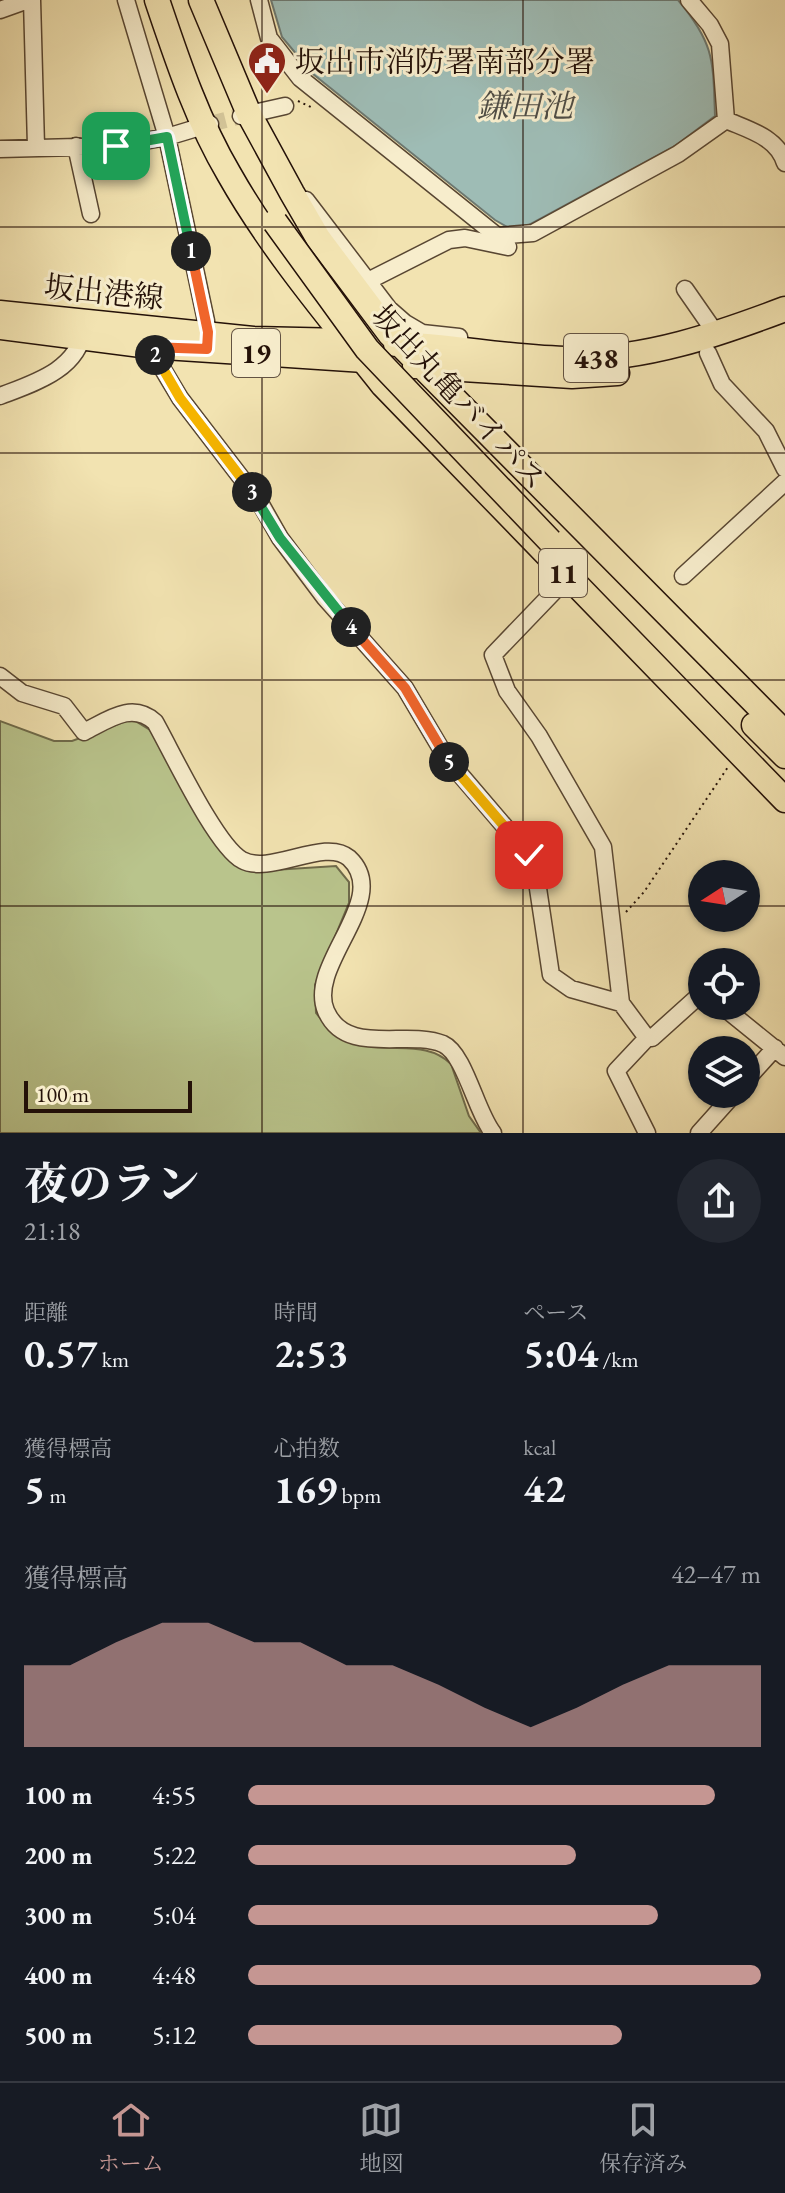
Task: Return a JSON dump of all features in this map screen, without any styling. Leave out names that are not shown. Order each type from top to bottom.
[{"type":"highway","points":[[157,0],[207,125],[244,198],[345,340]]},
{"type":"highway","name":"坂出丸亀バイパス","points":[[170,0],[214,111],[281,218],[357,316],[556,536],[785,778]]},
{"type":"highway","name":"坂出丸亀バイパス","points":[[186,0],[230,107],[281,218]]},
{"type":"highway","points":[[201,0],[245,115],[318,238],[362,285],[400,344]]},
{"type":"highway","name":"438","points":[[712,344],[785,309]]},
{"type":"highway","name":"438","points":[[364,361],[422,367],[468,364],[605,374],[785,326]]},
{"type":"highway","name":"438","points":[[345,340],[400,344],[468,364]]},
{"type":"highway","name":"11","points":[[345,340],[567,578],[785,800]]},
{"type":"highway","name":"11","points":[[400,344],[785,733]]},
{"type":"highway","points":[[453,398],[454,386],[468,364]]},
{"type":"highway","name":"坂出丸亀バイパス","points":[[556,536],[785,756]]},
{"type":"main road","points":[[308,339],[320,324],[317,301]]},
{"type":"main road","name":"坂出港線","points":[[0,312],[149,347],[253,338],[345,340]]},
{"type":"main road","name":"坂出港線","points":[[0,328],[83,330],[138,326],[207,341],[364,361]]},
{"type":"street","points":[[0,10],[30,0],[36,146]]},
{"type":"street","points":[[126,0],[167,137],[207,341]]},
{"type":"street","points":[[259,0],[269,38],[300,78],[488,230],[507,237],[527,234],[678,154],[726,120]]},
{"type":"street","points":[[689,0],[710,25],[720,44],[726,120]]},
{"type":"street","points":[[245,115],[285,106]]},
{"type":"street","points":[[726,120],[770,140],[780,149],[785,163]]},
{"type":"street","points":[[0,149],[116,146],[167,137],[207,125]]},
{"type":"street","points":[[76,146],[91,214]]},
{"type":"street","points":[[297,190],[362,285],[405,323],[422,333],[459,337],[468,364]]},
{"type":"street","points":[[362,285],[449,240],[465,238],[503,248],[520,242],[527,234]]},
{"type":"street","points":[[685,289],[712,344],[722,384],[766,431],[785,469]]},
{"type":"street","points":[[138,326],[180,398],[259,501],[280,538],[325,598],[405,688],[447,759],[529,855],[536,875],[551,975],[571,989],[621,1003]]},
{"type":"street","points":[[0,396],[61,368],[83,330]]},
{"type":"street","points":[[683,576],[785,482]]},
{"type":"street","points":[[567,578],[493,655],[507,691],[539,736],[603,847],[621,1003],[647,1038]]},
{"type":"street","points":[[0,676],[22,693],[64,706],[84,732],[125,712],[146,714],[155,722],[225,843],[246,863],[259,864],[326,853],[340,853],[350,859],[362,881],[360,898],[322,983],[327,1013],[346,1032],[360,1038],[443,1044],[454,1052],[480,1115],[493,1133]]},
{"type":"street","points":[[647,1133],[616,1071],[647,1038],[652,1038],[688,1006]]},
{"type":"street","points":[[740,1020],[781,1051],[760,1068]]},
{"type":"street","points":[[699,1133],[721,1108]]},
{"type":"path","points":[[613,922],[644,892],[737,753]]},
{"type":"green space","points":[[132,719],[150,730],[220,849],[258,871],[336,866],[349,882],[349,903],[315,985],[316,1013],[334,1031],[352,1041],[370,1046],[421,1050],[437,1054],[451,1064],[469,1116],[481,1133],[0,1133],[0,721],[54,741],[72,741]]},
{"type":"water","name":"鎌田池","points":[[271,0],[678,0],[699,29],[710,54],[715,116],[675,146],[516,232],[495,220],[313,74],[282,37]]},
{"type":"tunnel","points":[[210,124],[241,116]]},
{"type":"place","name":"坂出市消防署南部分署","points":[[267,95]]},
{"type":"route","points":[[116,146],[167,137],[208,332],[207,349],[149,347],[180,398],[259,501],[280,538],[325,598],[405,688],[447,759],[529,855]]}]
